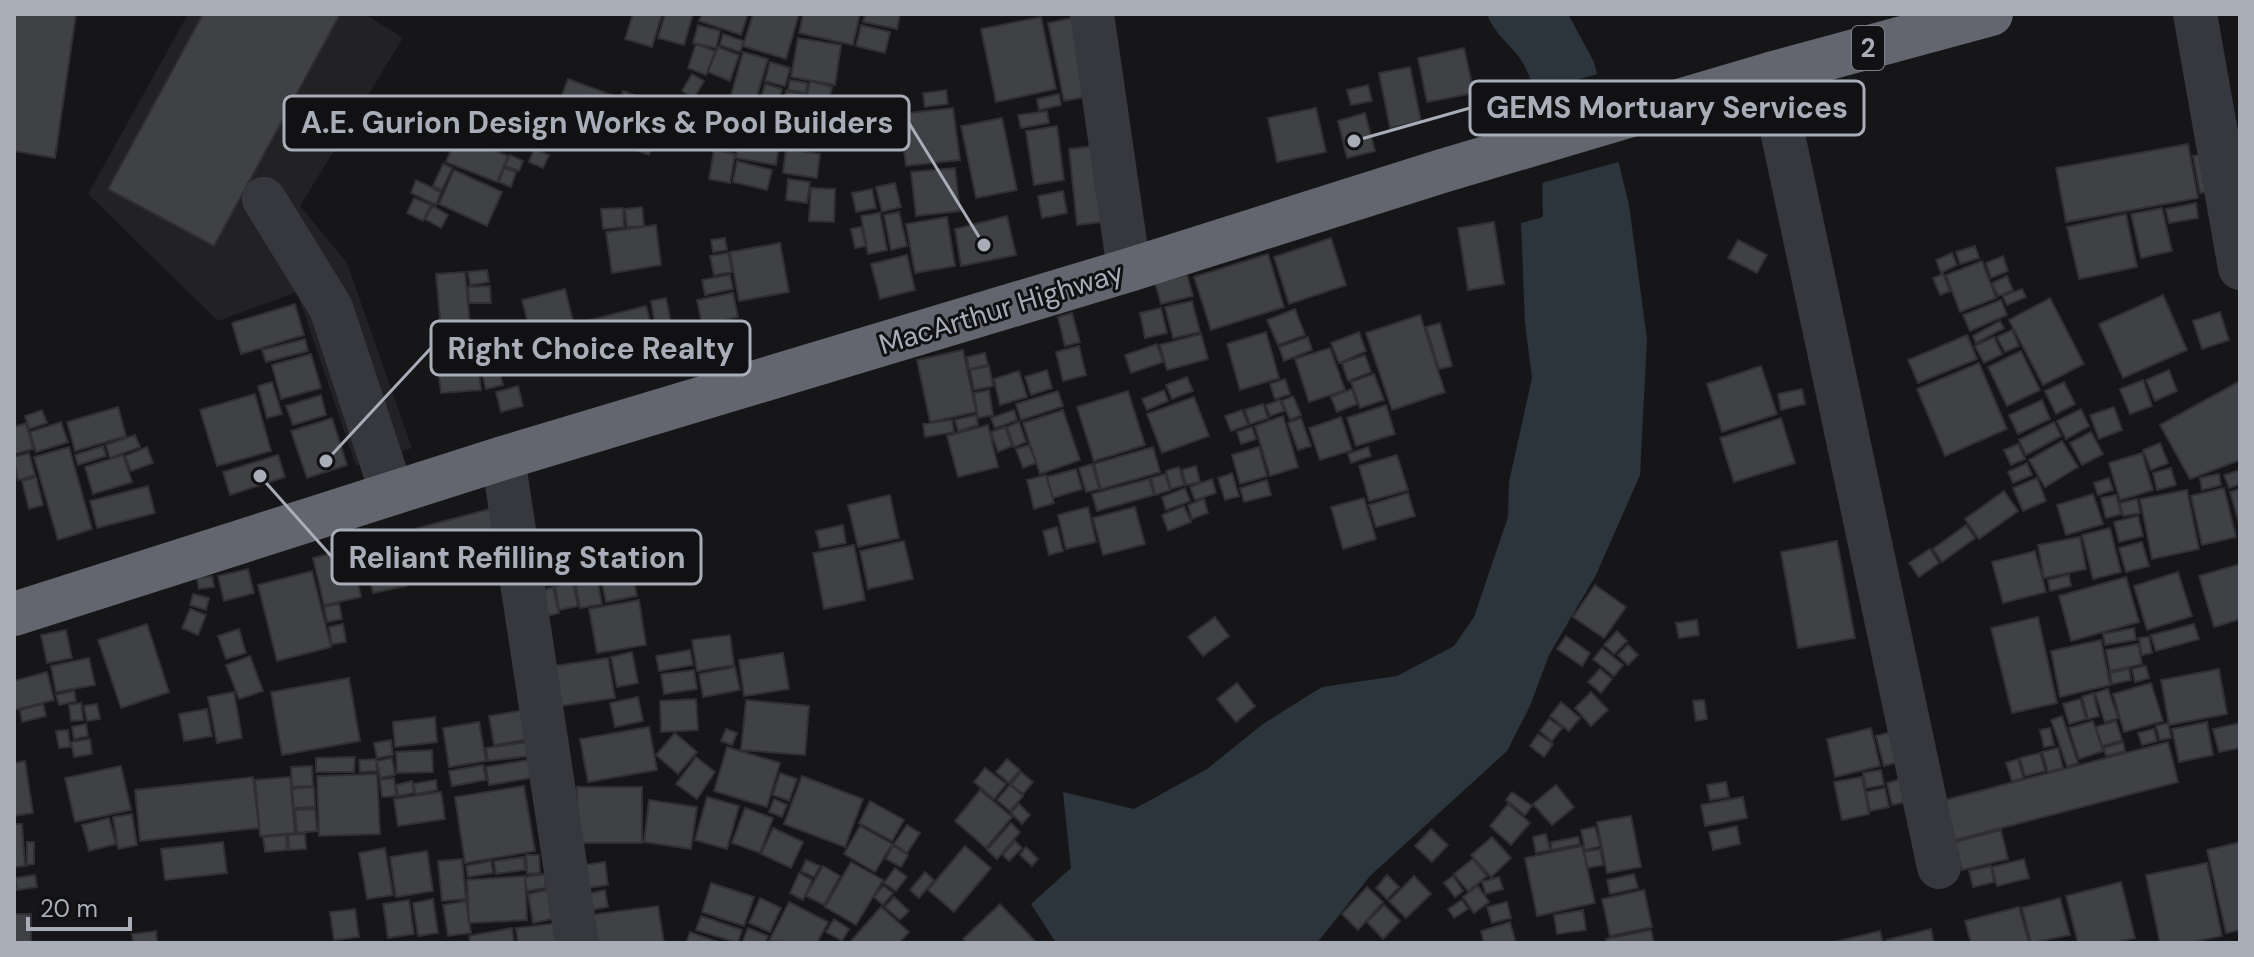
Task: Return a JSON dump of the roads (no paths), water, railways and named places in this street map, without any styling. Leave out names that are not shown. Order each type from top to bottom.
[{"type":"highway","name":"MacArthur Highway","points":[[14,614],[503,458],[1129,270],[1442,171],[1757,78],[1991,14]]},
{"type":"street","points":[[1092,14],[1129,270]]},
{"type":"street","points":[[2195,14],[2240,268]]},
{"type":"street","points":[[1757,78],[1939,867]]},
{"type":"street","points":[[264,199],[331,308],[392,493]]},
{"type":"street","points":[[503,458],[577,943]]},
{"type":"place","name":"GEMS Mortuary Services","points":[[1354,141]]},
{"type":"place","name":"A.E. Gurion Design Works & Pool Builders","points":[[984,245]]},
{"type":"place","name":"Right Choice Realty","points":[[326,461]]},
{"type":"place","name":"Reliant Refilling Station","points":[[260,476]]}]
